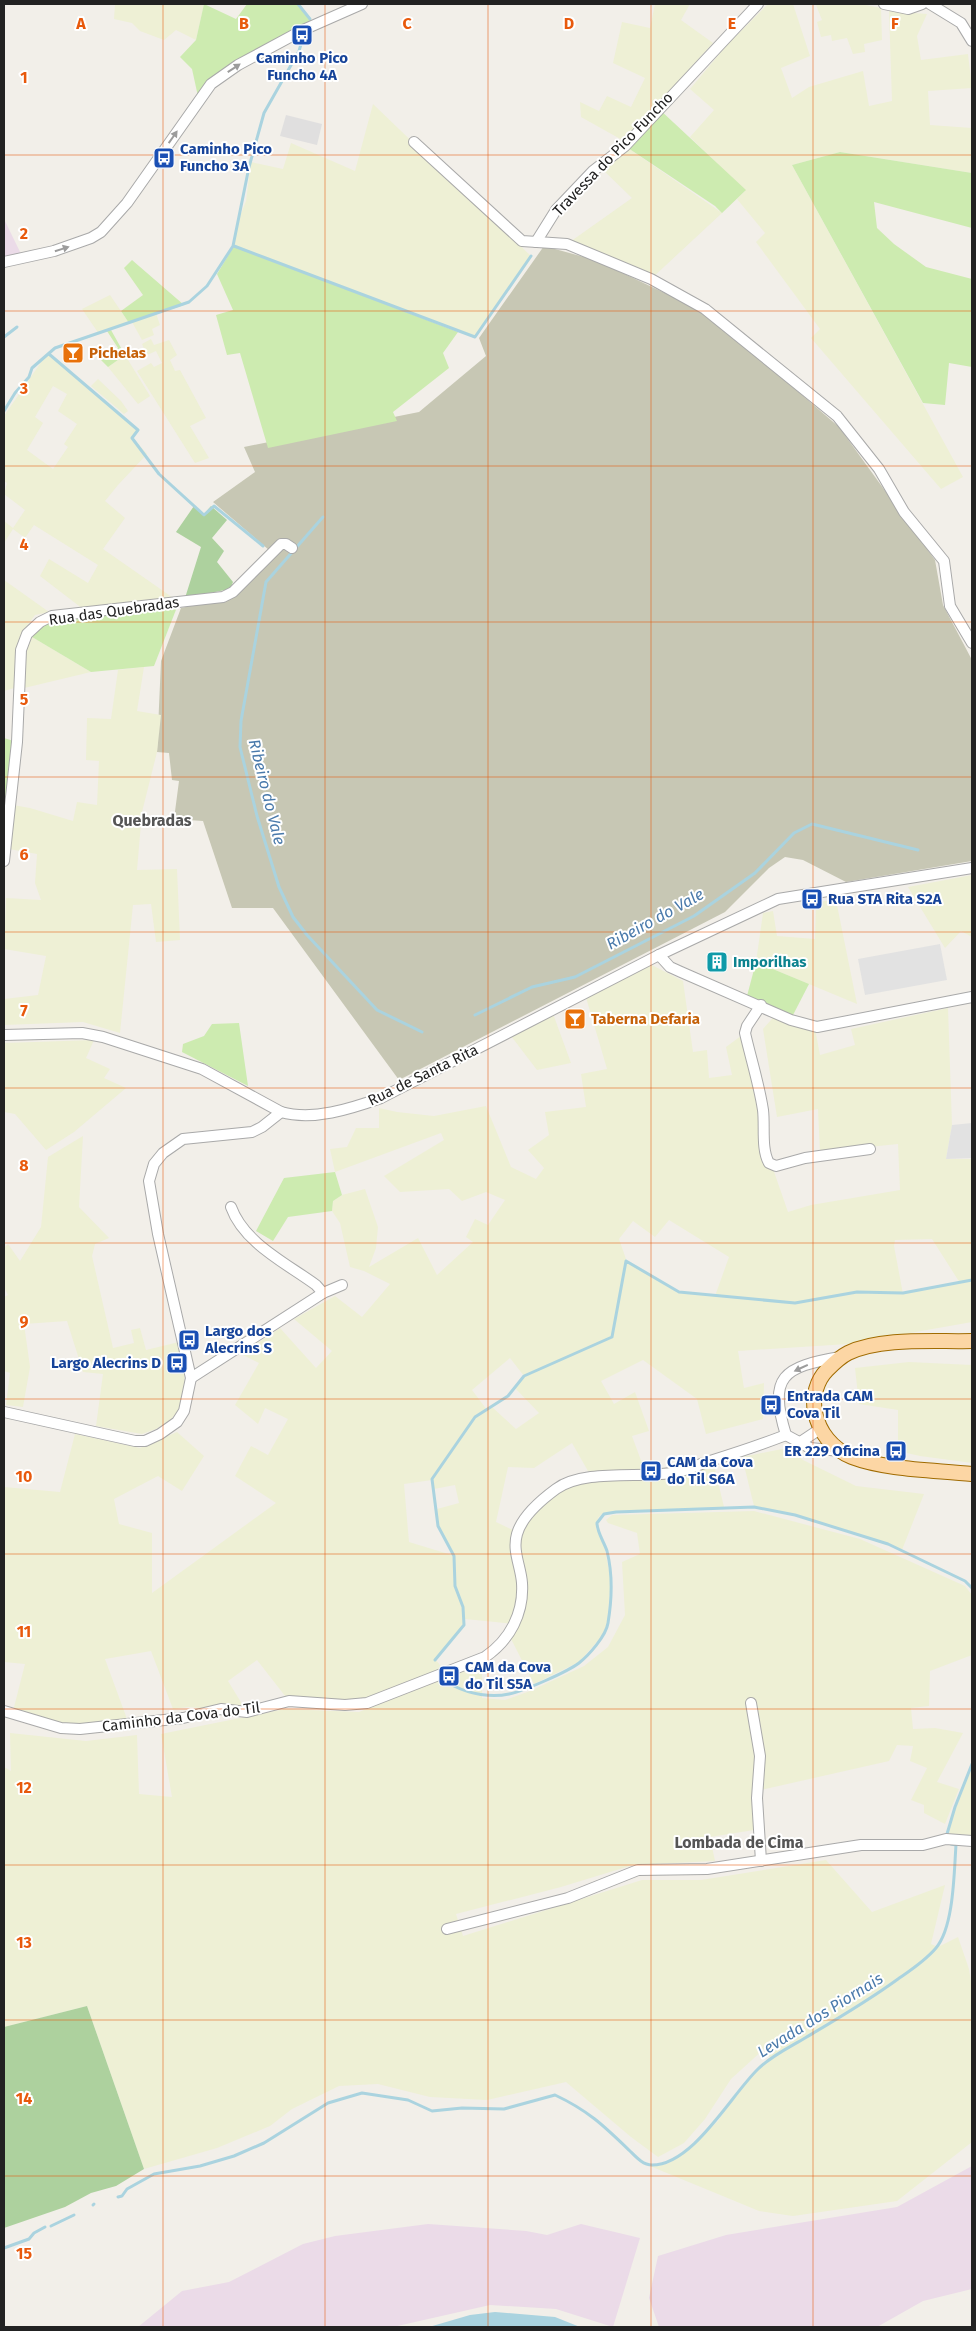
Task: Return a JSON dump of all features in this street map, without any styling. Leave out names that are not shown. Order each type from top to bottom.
[{"type":"main road","points":[[972,1341],[877,1344],[840,1357],[819,1380],[814,1406],[819,1425],[826,1438],[840,1451],[875,1463],[972,1474]]},
{"type":"street","points":[[4,262],[15,261],[64,248],[101,232],[127,203],[211,84],[238,65],[303,30],[362,4]]},
{"type":"street","name":"Travessa do Pico Funcho","points":[[536,242],[556,210],[568,197],[593,171],[625,146],[758,4]]},
{"type":"street","points":[[884,4],[908,9],[922,4]]},
{"type":"street","points":[[930,4],[961,23],[972,41]]},
{"type":"street","points":[[414,142],[522,241],[567,244],[651,279],[705,308],[836,416],[879,469],[904,512],[944,561],[950,606],[972,642]]},
{"type":"street","name":"Rua das Quebradas","points":[[4,861],[17,742],[21,650],[27,634],[40,622],[52,616],[223,597],[233,592],[281,544],[286,544],[292,548]]},
{"type":"street","name":"Rua de Santa Rita","points":[[281,1112],[293,1115],[318,1114],[353,1108],[381,1098],[659,955],[778,899],[972,868]]},
{"type":"street","points":[[659,955],[670,967],[761,1005],[791,1020],[817,1027],[972,997]]},
{"type":"street","points":[[761,1005],[747,1026],[746,1033],[760,1092],[766,1154],[769,1164],[776,1166],[805,1158],[870,1149]]},
{"type":"street","points":[[4,1035],[82,1033],[103,1037],[202,1069],[281,1112],[262,1128],[252,1132],[183,1139],[163,1153],[154,1164],[149,1181],[150,1190],[191,1378],[184,1411],[177,1422],[170,1429],[145,1440],[117,1438],[4,1412]]},
{"type":"street","points":[[231,1207],[236,1220],[251,1238],[316,1285],[322,1293]]},
{"type":"street","points":[[191,1378],[322,1293],[342,1285]]},
{"type":"street","points":[[840,1357],[800,1367],[786,1376],[777,1394],[779,1414],[786,1435],[810,1448],[840,1451]]},
{"type":"street","points":[[799,1443],[819,1425]]},
{"type":"street","name":"Caminho da Cova do Til","points":[[4,1711],[61,1728],[80,1728],[183,1718],[221,1709],[247,1712],[290,1701],[322,1705],[360,1704],[402,1691],[485,1657],[496,1650],[509,1634],[519,1612],[522,1583],[515,1548],[517,1532],[530,1512],[567,1482],[631,1474],[671,1474],[786,1435]]},
{"type":"street","points":[[751,1703],[760,1756],[757,1806],[760,1861]]},
{"type":"street","points":[[446,1929],[568,1898],[638,1870],[706,1869],[861,1845],[923,1845],[946,1839],[971,1841]]},
{"type":"shaded area","points":[[115,4],[204,4],[196,40],[176,30],[164,40],[140,31],[132,23],[114,19]]},
{"type":"shaded area","points":[[655,4],[690,4],[681,20],[713,43],[624,141],[581,117],[580,102],[599,111],[607,96],[631,107],[645,78],[613,63],[622,22],[650,28]]},
{"type":"shaded area","points":[[768,4],[793,4],[810,56],[781,68],[792,98],[809,87],[863,71],[869,106],[892,101],[889,11],[927,14],[917,36],[921,60],[968,54],[972,88],[928,91],[930,125],[972,128],[972,173],[840,152],[792,165],[963,477],[941,489],[811,338],[820,329],[756,242],[765,233],[737,199],[745,191],[690,137],[714,110],[690,89],[727,45]]},
{"type":"shaded area","points":[[861,4],[881,8],[882,40],[864,44],[865,52],[853,54],[847,38],[832,41],[831,35],[821,37],[817,22],[822,20],[816,5]]},
{"type":"shaded area","points":[[373,104],[532,257],[475,338],[234,246],[238,221],[246,201],[251,162],[283,169],[291,143],[355,171]]},
{"type":"shaded area","points":[[286,115],[322,124],[317,145],[280,136]]},
{"type":"shaded area","points":[[625,146],[722,213],[651,279],[567,244],[632,198],[599,166]]},
{"type":"shaded area","points":[[4,219],[23,258],[4,259]]},
{"type":"shaded area","points":[[544,246],[595,260],[707,313],[839,427],[935,560],[943,605],[972,660],[972,861],[846,882],[803,860],[785,857],[769,868],[725,912],[399,1080],[273,908],[232,908],[203,821],[174,819],[179,781],[172,780],[169,753],[157,752],[161,661],[181,608],[227,598],[276,556],[213,502],[255,472],[244,447],[419,412],[486,356],[479,338]]},
{"type":"shaded area","points":[[110,295],[129,323],[99,334],[82,309]]},
{"type":"shaded area","points":[[156,313],[160,325],[152,329],[154,335],[142,340],[132,322]]},
{"type":"shaded area","points":[[151,339],[154,345],[169,340],[177,355],[170,360],[175,371],[180,370],[206,418],[190,426],[209,458],[195,463],[137,371],[151,363],[154,367],[162,363],[156,351],[147,355],[142,344]]},
{"type":"shaded area","points":[[49,354],[139,430],[133,438],[147,454],[105,501],[125,518],[103,549],[179,602],[83,609],[40,576],[49,559],[88,583],[98,565],[34,525],[25,538],[13,529],[4,543],[4,521],[13,528],[25,510],[4,494],[7,483],[4,481],[4,416],[44,358]],"holes":[[[53,386],[67,394],[58,411],[77,424],[64,444],[68,447],[53,469],[27,450],[43,423],[35,417]]]},
{"type":"shaded area","points":[[125,355],[150,396],[138,404],[108,367]]},
{"type":"shaded area","points":[[98,379],[121,401],[128,411],[124,414],[91,386]]},
{"type":"shaded area","points":[[4,580],[49,612],[35,615],[24,630],[16,656],[14,688],[4,691]]},
{"type":"shaded area","points":[[27,634],[91,672],[20,689]]},
{"type":"shaded area","points":[[144,667],[137,711],[161,715],[157,752],[142,812],[137,870],[177,869],[180,940],[156,942],[151,904],[133,905],[120,1033],[83,1022],[4,1025],[4,999],[38,995],[46,956],[4,949],[6,898],[41,900],[35,883],[37,854],[9,849],[13,805],[73,821],[77,802],[97,805],[99,761],[86,760],[87,718],[111,719],[118,670]]},
{"type":"shaded area","points":[[972,875],[972,937],[961,931],[945,948],[908,887]]},
{"type":"shaded area","points":[[836,900],[857,1004],[756,962],[763,913],[773,911],[777,936],[815,939],[816,902]]},
{"type":"shaded area","points":[[940,944],[947,980],[865,995],[858,959]]},
{"type":"shaded area","points":[[646,962],[683,981],[693,1052],[707,1050],[709,1078],[732,1075],[726,1047],[745,1033],[772,1166],[788,1212],[811,1205],[900,1190],[898,1144],[820,1152],[818,1109],[777,1117],[763,1029],[778,1012],[815,1029],[820,1055],[855,1045],[851,1029],[948,1008],[952,1125],[946,1159],[972,1159],[972,1322],[848,1344],[738,1351],[744,1388],[764,1383],[763,1419],[706,1434],[697,1399],[643,1360],[601,1381],[614,1404],[635,1392],[649,1431],[632,1436],[646,1474],[713,1461],[724,1507],[603,1513],[598,1518],[596,1528],[603,1541],[611,1580],[607,1625],[603,1635],[579,1662],[534,1684],[509,1635],[514,1624],[465,1619],[465,1625],[436,1660],[446,1673],[367,1703],[289,1701],[257,1660],[228,1681],[247,1712],[188,1707],[173,1709],[151,1651],[105,1659],[127,1719],[73,1726],[13,1711],[25,1664],[4,1662],[4,1487],[60,1492],[75,1434],[140,1448],[177,1432],[204,1456],[182,1491],[158,1476],[114,1499],[119,1524],[152,1533],[152,1593],[276,1503],[235,1476],[251,1446],[268,1455],[288,1419],[265,1408],[258,1424],[235,1405],[259,1363],[241,1354],[280,1328],[316,1368],[332,1351],[294,1319],[335,1296],[362,1317],[390,1284],[364,1271],[350,1267],[340,1223],[332,1211],[333,1201],[342,1195],[365,1189],[378,1227],[376,1248],[369,1267],[418,1238],[437,1275],[473,1242],[466,1237],[475,1219],[488,1225],[505,1200],[486,1192],[462,1201],[449,1189],[400,1192],[384,1176],[444,1140],[441,1133],[335,1172],[330,1149],[347,1147],[356,1128],[379,1128],[379,1108],[434,1116],[486,1106],[511,1167],[536,1179],[544,1168],[528,1150],[549,1135],[545,1112],[586,1107],[581,1074],[607,1069],[585,994]],"holes":[[[669,1220],[729,1257],[715,1296],[678,1293],[627,1262],[619,1239],[633,1221],[655,1237]],[[932,1239],[960,1283],[903,1294],[894,1246],[895,1240]],[[510,1358],[524,1376],[515,1388],[539,1413],[516,1429],[492,1407],[487,1410],[472,1390]],[[572,1443],[592,1478],[556,1489],[517,1532],[496,1522],[508,1467],[534,1468]],[[432,1480],[434,1489],[455,1485],[459,1503],[437,1509],[439,1526],[455,1556],[409,1542],[404,1484]]]},
{"type":"shaded area","points":[[552,1011],[571,1063],[537,1070],[508,1032]]},
{"type":"shaded area","points":[[94,1040],[86,1058],[110,1069],[104,1078],[126,1088],[74,1132],[46,1150],[15,1114],[4,1112],[4,1043]]},
{"type":"shaded area","points":[[972,1123],[972,1158],[946,1159],[952,1125]]},
{"type":"shaded area","points":[[83,1136],[79,1207],[109,1238],[95,1244],[92,1256],[113,1348],[134,1343],[131,1330],[140,1328],[146,1350],[183,1341],[185,1387],[181,1409],[169,1421],[156,1429],[142,1434],[96,1426],[103,1374],[83,1372],[67,1321],[24,1324],[30,1367],[23,1407],[6,1405],[10,1373],[4,1371],[4,1297],[8,1295],[4,1287],[4,1248],[8,1244],[20,1261],[41,1227],[48,1157]]},
{"type":"shaded area","points":[[909,1362],[972,1365],[972,1463],[898,1451],[898,1410],[859,1404],[855,1368]]},
{"type":"shaded area","points":[[787,1448],[803,1460],[856,1486],[924,1494],[902,1550],[795,1514],[754,1506],[742,1457]]},
{"type":"shaded area","points":[[754,1511],[860,1539],[965,1586],[972,1595],[972,1655],[930,1671],[929,1706],[911,1708],[913,1729],[935,1728],[963,1733],[937,1782],[959,1789],[945,1824],[924,1813],[924,1805],[911,1800],[927,1768],[910,1761],[913,1746],[897,1745],[889,1761],[752,1792],[754,1830],[710,1837],[715,1861],[633,1865],[561,1887],[456,1914],[463,1936],[642,1880],[701,1880],[826,1860],[872,1912],[945,1885],[931,1944],[938,1947],[958,1937],[969,1969],[972,1988],[972,2142],[897,2201],[793,2216],[759,2211],[645,2164],[667,2164],[688,2149],[718,2121],[739,2090],[760,2068],[771,2060],[765,2048],[731,2079],[705,2119],[684,2143],[658,2157],[631,2137],[566,2082],[487,2100],[430,2097],[378,2084],[339,2086],[292,2109],[270,2126],[217,2148],[144,2169],[87,2006],[4,2027],[4,1767],[11,1771],[10,1733],[86,1741],[137,1735],[139,1794],[172,1797],[161,1734],[285,1709],[359,1712],[482,1662],[482,1698],[505,1700],[530,1691],[584,1666],[608,1647],[625,1615],[622,1562],[640,1554],[637,1533],[608,1523],[606,1520],[612,1515]]},
{"type":"shaded area","points":[[972,1766],[972,1835],[948,1834],[955,1810]]},
{"type":"shaded area","points":[[972,2166],[972,2289],[923,2301],[877,2327],[659,2327],[649,2298],[658,2256],[726,2235],[897,2207]]},
{"type":"shaded area","points":[[428,2224],[526,2231],[547,2235],[581,2224],[640,2238],[613,2327],[556,2309],[490,2305],[393,2327],[138,2327],[182,2291],[229,2282],[303,2244],[335,2236]]},
{"type":"green space","points":[[204,4],[236,19],[247,4],[300,4],[313,25],[238,65],[199,101],[192,69],[180,57],[196,40]]},
{"type":"green space","points":[[659,109],[746,190],[722,213],[715,206],[625,146]]},
{"type":"green space","points":[[840,152],[972,173],[972,228],[874,202],[877,228],[894,244],[926,267],[972,279],[972,367],[949,363],[945,405],[923,403],[792,165]]},
{"type":"green space","points":[[234,246],[458,332],[443,353],[449,368],[393,412],[397,421],[268,448],[240,353],[227,355],[216,315],[233,310],[217,274]]},
{"type":"green space","points":[[132,260],[184,305],[129,323],[121,311],[143,295],[124,268]]},
{"type":"green space","points":[[111,330],[125,355],[108,367],[101,360],[118,348],[107,331]]},
{"type":"green space","points":[[194,506],[204,514],[211,506],[227,520],[212,538],[224,551],[217,562],[233,582],[230,589],[185,598],[201,547],[176,532]]},
{"type":"green space","points":[[179,602],[154,666],[91,672],[27,634],[40,622]]},
{"type":"green space","points":[[4,738],[17,742],[4,861]]},
{"type":"green space","points":[[756,962],[809,984],[793,1015],[747,996]]},
{"type":"green space","points":[[239,1023],[248,1086],[182,1052],[183,1044],[204,1036],[212,1024]]},
{"type":"green space","points":[[335,1172],[342,1195],[333,1201],[332,1211],[288,1217],[273,1241],[256,1231],[284,1178]]},
{"type":"green space","points":[[87,2006],[144,2169],[116,2186],[91,2193],[65,2207],[4,2228],[4,2027]]},
{"type":"water","points":[[495,2312],[555,2317],[580,2327],[429,2327],[470,2315]]},
{"type":"waterway","points":[[298,4],[310,19]]},
{"type":"waterway","points":[[4,411],[15,393],[29,377],[32,368],[55,348],[189,302],[207,286],[233,246],[249,167],[264,113],[299,51],[304,34]]},
{"type":"waterway","points":[[234,246],[475,337],[531,256]]},
{"type":"waterway","points":[[4,337],[17,327]]},
{"type":"waterway","points":[[49,354],[138,430],[132,438],[159,474],[204,515],[214,506],[263,546]]},
{"type":"waterway","name":"Ribeiro do Vale","points":[[323,517],[266,582],[241,721],[240,747],[257,816],[279,887],[293,917],[307,935],[377,1010],[422,1032]]},
{"type":"waterway","name":"Ribeiro do Vale","points":[[475,1015],[532,987],[575,977],[694,916],[755,873],[794,833],[812,824],[918,850]]},
{"type":"waterway","name":"Levada dos Piornais","points":[[435,1660],[464,1625],[463,1607],[455,1586],[454,1556],[438,1526],[432,1479],[475,1417],[508,1396],[524,1376],[612,1337],[626,1261],[679,1292],[795,1303],[857,1292],[903,1293],[972,1280]]},
{"type":"waterway","name":"Levada dos Piornais","points":[[454,1686],[481,1695],[509,1694],[535,1685],[565,1671],[579,1663],[592,1650],[607,1628],[610,1605],[611,1578],[609,1560],[597,1523],[604,1514],[754,1507],[795,1515],[888,1544],[965,1581],[972,1588]]},
{"type":"waterway","name":"Levada dos Piornais","points":[[947,1834],[955,1807],[972,1764]]},
{"type":"waterway","name":"Levada dos Piornais","points":[[118,2197],[122,2196],[127,2189],[154,2174],[200,2166],[234,2156],[264,2143],[328,2103],[362,2093],[408,2100],[432,2111],[462,2108],[504,2109],[555,2095],[596,2120],[643,2162],[649,2165],[667,2162],[682,2154],[710,2127],[763,2064],[875,1995],[918,1965],[936,1948],[942,1939],[950,1913],[956,1845],[951,1844]]},
{"type":"waterway","name":"Levada dos Piornais","points":[[51,2226],[74,2215]]},
{"type":"waterway","name":"Levada dos Piornais","points":[[4,2248],[29,2239],[34,2233],[45,2227]]},
{"type":"place","name":"Caminho Pico Funcho 4A","points":[[302,35]]},
{"type":"place","name":"Caminho Pico Funcho 3A","points":[[164,158]]},
{"type":"place","name":"Pichelas","points":[[73,353]]},
{"type":"place","name":"Rua STA Rita S2A","points":[[812,899]]},
{"type":"place","name":"Imporilhas","points":[[717,962]]},
{"type":"place","name":"Taberna Defaria","points":[[575,1019]]},
{"type":"place","name":"Largo dos Alecrins S","points":[[189,1340]]},
{"type":"place","name":"Largo Alecrins D","points":[[177,1363]]},
{"type":"place","name":"Entrada CAM Cova Til","points":[[771,1405]]},
{"type":"place","name":"ER 229 Oficina","points":[[896,1451]]},
{"type":"place","name":"CAM da Cova do Til S6A","points":[[651,1471]]},
{"type":"place","name":"CAM da Cova do Til S5A","points":[[449,1676]]},
{"type":"district","name":"Quebradas","points":[[152,820]]},
{"type":"district","name":"Lombada de Cima","points":[[739,1842]]}]
